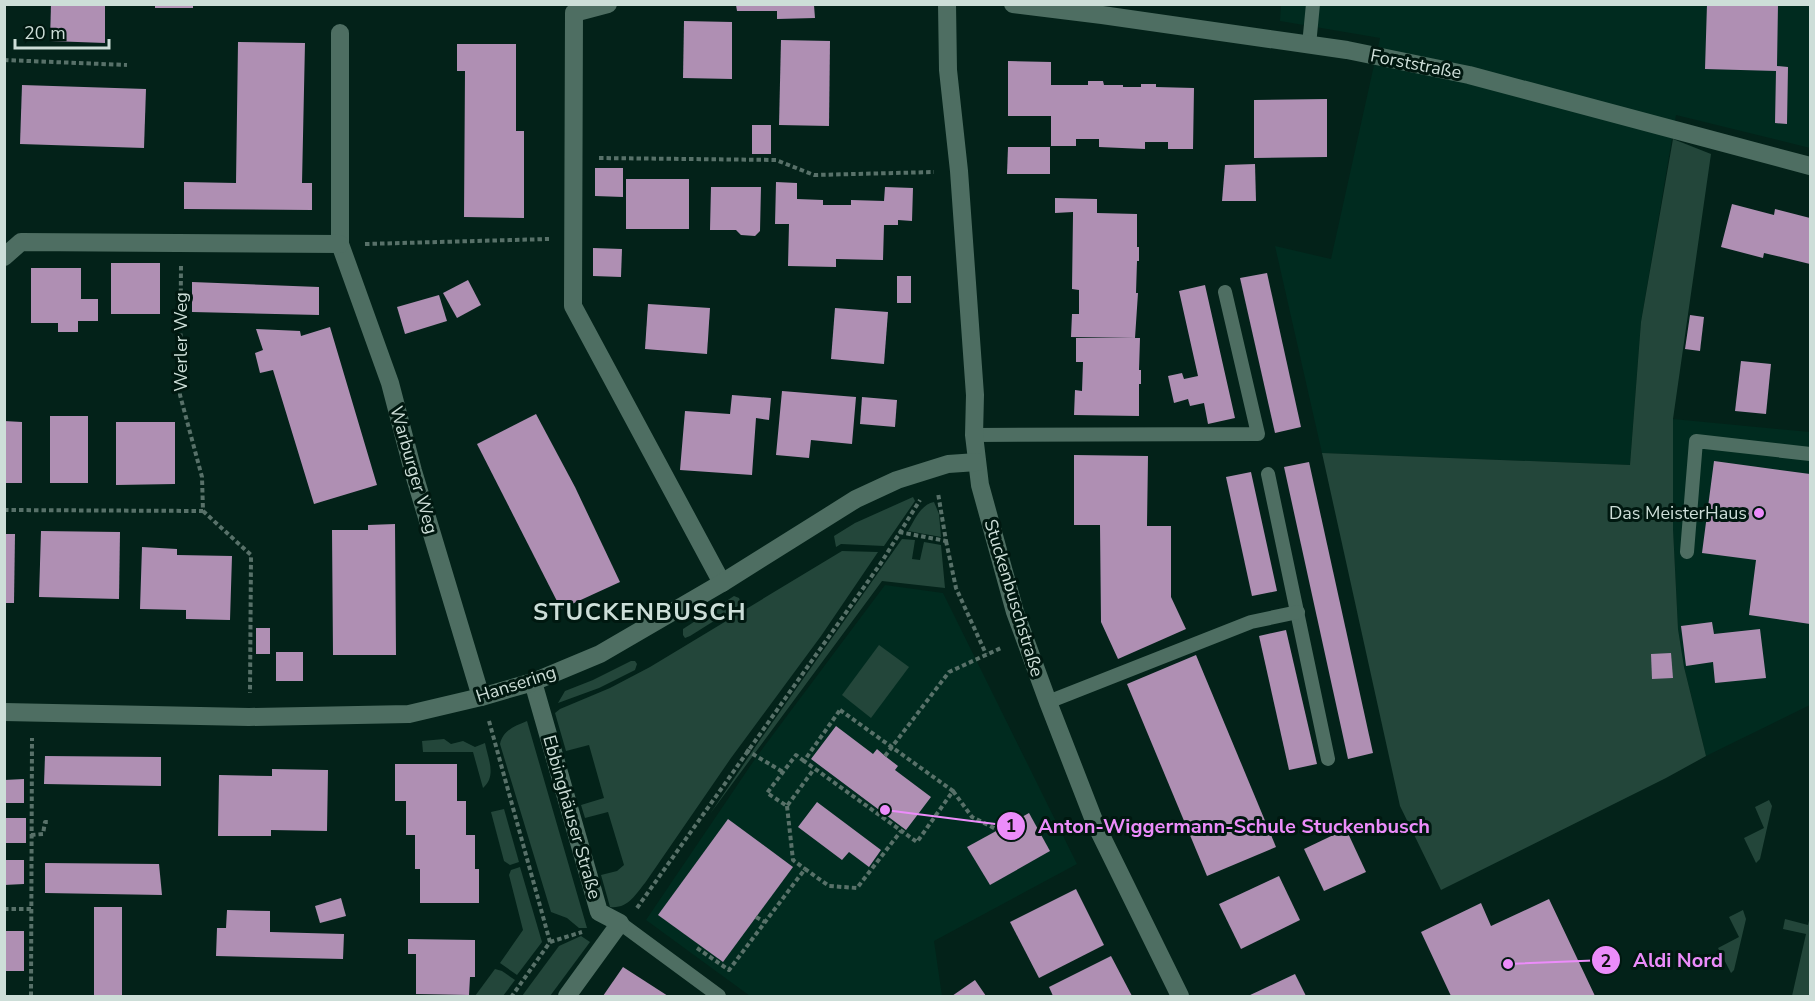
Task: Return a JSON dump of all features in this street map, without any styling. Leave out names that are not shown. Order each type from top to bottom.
[{"type":"street","points":[[608,4],[574,13],[573,306],[722,583]]},
{"type":"street","name":"Stuckenbuschstraße","points":[[947,4],[948,70],[959,171],[975,395],[974,435],[980,485],[1024,638],[1095,823],[1180,996]]},
{"type":"street","name":"Forststraße","points":[[1014,4],[1347,50],[1469,75],[1810,166]]},
{"type":"street","name":"Warburger Weg","points":[[340,33],[340,244],[390,383],[412,471],[481,697]]},
{"type":"street","points":[[4,257],[21,242],[340,244]]},
{"type":"street","name":"Hansering","points":[[4,712],[249,717],[409,714],[481,697],[533,682],[600,654],[722,583],[856,498],[897,480],[977,462]]},
{"type":"street","name":"Ebbinghäuser Straße","points":[[533,682],[599,912],[620,923]]},
{"type":"street","points":[[567,996],[620,923]]},
{"type":"lane","points":[[1309,45],[1313,4]]},
{"type":"lane","points":[[974,435],[1258,434],[1225,292]]},
{"type":"lane","points":[[1687,552],[1696,441],[1810,454]]},
{"type":"lane","points":[[1268,474],[1328,759]]},
{"type":"lane","points":[[1048,702],[1251,622],[1298,612]]},
{"type":"lane","points":[[620,923],[719,996]]},
{"type":"path","points":[[4,60],[126,64]]},
{"type":"path","points":[[574,158],[776,160],[814,175],[959,171]]},
{"type":"path","points":[[340,244],[451,243],[574,238]]},
{"type":"path","name":"Werler Weg","points":[[183,243],[180,395],[202,477],[203,511]]},
{"type":"path","points":[[620,923],[637,908],[855,600],[942,471]]},
{"type":"path","points":[[942,471],[946,541],[956,588],[986,654]]},
{"type":"path","points":[[4,510],[203,511],[252,555],[249,717]]},
{"type":"path","points":[[899,532],[946,541]]},
{"type":"path","points":[[885,756],[949,672],[1024,638]]},
{"type":"path","points":[[481,697],[496,741],[550,942],[512,996]]},
{"type":"path","points":[[804,761],[840,710],[953,791],[972,817],[998,830]]},
{"type":"path","points":[[31,996],[32,713]]},
{"type":"path","points":[[747,750],[783,772]]},
{"type":"path","points":[[787,806],[767,793],[796,755],[917,842],[953,791]]},
{"type":"path","points":[[814,769],[787,806],[793,860],[805,869],[829,886],[857,888],[901,831]]},
{"type":"path","points":[[31,834],[43,834],[45,822],[49,822]]},
{"type":"path","points":[[693,945],[729,970],[805,869]]},
{"type":"path","points":[[637,908],[643,912]]},
{"type":"path","points":[[4,909],[31,909]]},
{"type":"path","points":[[756,917],[765,922]]},
{"type":"shaded area","points":[[1281,5],[1810,5],[1810,148],[1676,115],[1641,322],[1630,465],[1322,453],[1275,246],[1331,259],[1380,38],[1280,21]]},
{"type":"shaded area","points":[[1673,139],[1711,154],[1673,419],[1673,529],[1678,629],[1684,667],[1706,756],[1441,890],[1400,806],[1322,453],[1630,465],[1641,322]]},
{"type":"shaded area","points":[[1673,419],[1810,432],[1810,705],[1706,756],[1684,667],[1678,629],[1673,529]]},
{"type":"shaded area","points":[[913,497],[915,501],[884,546],[841,544],[836,547],[834,536],[855,523]]},
{"type":"shaded area","points":[[934,502],[939,514],[941,537],[908,531],[922,509]]},
{"type":"shaded area","points":[[902,539],[915,540],[912,559],[920,560],[924,542],[941,545],[945,588],[882,581],[710,814],[760,740]]},
{"type":"shaded area","points":[[842,551],[878,552],[645,883],[622,906],[610,907],[601,875],[617,871],[624,865],[608,812],[585,818],[581,805],[604,798],[589,745],[566,751],[555,713],[650,667]]},
{"type":"shaded area","points":[[885,585],[943,593],[1077,864],[934,941],[942,996],[750,996],[646,920],[757,756]]},
{"type":"shaded area","points":[[734,596],[739,598],[741,604],[685,638],[683,629]]},
{"type":"shaded area","points":[[879,645],[909,667],[871,718],[842,695]]},
{"type":"shaded area","points":[[631,661],[637,664],[635,670],[599,688],[558,703],[565,691]]},
{"type":"shaded area","points":[[527,721],[587,928],[579,928],[567,918],[551,912],[500,744],[507,732]]},
{"type":"shaded area","points":[[444,739],[451,744],[463,741],[475,747],[485,743],[491,773],[483,788],[473,752],[423,752],[422,741]]},
{"type":"shaded area","points":[[1769,800],[1772,806],[1760,859],[1756,863],[1744,838],[1764,828],[1755,807]]},
{"type":"shaded area","points":[[504,809],[519,862],[510,865],[504,861],[491,812]]},
{"type":"shaded area","points":[[520,867],[542,942],[517,975],[500,963],[523,930],[509,875],[511,870]]},
{"type":"shaded area","points":[[1743,910],[1746,919],[1734,970],[1731,973],[1718,948],[1739,937],[1729,917]]},
{"type":"shaded area","points":[[1810,916],[1810,996],[1792,996],[1806,934],[1783,929],[1785,919],[1808,925]]},
{"type":"shaded area","points":[[581,936],[590,942],[550,996],[522,996],[559,946]]},
{"type":"shaded area","points":[[495,969],[515,980],[503,996],[475,996]]},
{"type":"building","points":[[51,4],[105,4],[105,43],[50,41]]},
{"type":"building","points":[[1707,4],[1778,4],[1777,66],[1788,67],[1787,124],[1775,123],[1776,71],[1705,69]]},
{"type":"building","points":[[155,5],[193,5],[193,8],[155,8]]},
{"type":"building","points":[[736,5],[814,5],[815,18],[777,19],[777,11],[737,11]]},
{"type":"building","points":[[684,21],[732,22],[732,79],[683,78]]},
{"type":"building","points":[[781,40],[830,41],[829,126],[779,125]]},
{"type":"building","points":[[238,42],[305,43],[302,183],[312,183],[312,210],[184,209],[184,182],[236,183]]},
{"type":"building","points":[[457,44],[516,44],[516,131],[524,131],[524,218],[464,217],[465,71],[457,71]]},
{"type":"building","points":[[1008,61],[1051,62],[1051,85],[1088,85],[1088,81],[1103,81],[1104,85],[1123,85],[1123,87],[1156,84],[1156,87],[1194,88],[1193,149],[1168,149],[1168,142],[1145,142],[1145,149],[1099,147],[1099,139],[1076,139],[1076,146],[1051,146],[1051,116],[1008,116]]},
{"type":"building","points":[[22,85],[146,89],[144,148],[20,144]]},
{"type":"building","points":[[1327,99],[1327,157],[1254,158],[1254,100]]},
{"type":"building","points":[[752,125],[771,125],[771,154],[752,154]]},
{"type":"building","points":[[1008,147],[1050,147],[1050,174],[1007,174]]},
{"type":"building","points":[[1255,164],[1256,201],[1222,201],[1225,165]]},
{"type":"building","points":[[595,168],[623,168],[623,197],[595,196]]},
{"type":"building","points":[[626,179],[689,179],[689,229],[626,229]]},
{"type":"building","points":[[776,182],[797,183],[797,199],[823,200],[823,205],[851,205],[851,200],[884,201],[885,187],[913,188],[912,221],[898,220],[898,225],[884,225],[883,260],[836,259],[836,267],[788,266],[789,224],[775,224]]},
{"type":"building","points":[[711,187],[761,187],[760,231],[755,236],[741,235],[736,230],[710,230]]},
{"type":"building","points":[[1055,198],[1097,199],[1097,213],[1137,214],[1139,261],[1137,261],[1136,293],[1138,293],[1135,338],[1071,337],[1072,314],[1079,314],[1079,290],[1072,289],[1073,212],[1055,213]]},
{"type":"building","points":[[1732,204],[1774,215],[1775,209],[1810,218],[1810,264],[1764,253],[1763,258],[1721,247]]},
{"type":"building","points":[[593,248],[622,249],[621,277],[593,276]]},
{"type":"building","points":[[111,263],[160,263],[160,314],[111,314]]},
{"type":"building","points":[[31,268],[81,268],[81,299],[98,299],[98,321],[78,321],[78,332],[58,332],[58,323],[31,323]]},
{"type":"building","points":[[1267,273],[1301,427],[1275,433],[1240,278]]},
{"type":"building","points":[[897,276],[911,276],[911,303],[897,303]]},
{"type":"building","points":[[468,280],[481,305],[457,318],[443,293]]},
{"type":"building","points":[[192,282],[319,287],[319,315],[192,312]]},
{"type":"building","points":[[1205,285],[1235,418],[1208,424],[1204,403],[1190,406],[1188,399],[1174,403],[1168,376],[1182,373],[1184,379],[1198,376],[1179,291]]},
{"type":"building","points":[[439,295],[447,321],[405,334],[397,307]]},
{"type":"building","points":[[648,304],[710,308],[707,354],[645,349]]},
{"type":"building","points":[[835,308],[888,312],[884,364],[831,359]]},
{"type":"building","points":[[1690,315],[1704,317],[1700,351],[1685,349]]},
{"type":"building","points":[[330,327],[377,485],[314,504],[273,370],[260,373],[255,353],[263,350],[256,329],[300,331],[301,336]]},
{"type":"building","points":[[1076,338],[1140,338],[1139,416],[1074,415],[1075,390],[1082,391],[1083,362],[1076,362]]},
{"type":"building","points":[[1741,361],[1771,364],[1766,414],[1735,411]]},
{"type":"building","points":[[782,391],[856,397],[852,444],[811,440],[809,458],[776,455]]},
{"type":"building","points":[[732,395],[771,398],[769,420],[756,418],[752,475],[680,470],[685,411],[730,414]]},
{"type":"building","points":[[862,397],[897,400],[895,427],[860,424]]},
{"type":"building","points":[[536,414],[575,487],[620,582],[561,609],[477,444]]},
{"type":"building","points":[[50,416],[88,416],[88,483],[50,483]]},
{"type":"building","points":[[4,421],[22,422],[22,483],[4,483]]},
{"type":"building","points":[[116,422],[175,422],[175,484],[116,485]]},
{"type":"building","points":[[1074,455],[1148,456],[1147,526],[1171,526],[1171,597],[1186,629],[1118,659],[1101,622],[1100,525],[1074,525]]},
{"type":"building","name":"Das MeisterHaus","points":[[1714,461],[1810,474],[1810,624],[1749,615],[1756,560],[1702,553]]},
{"type":"building","points":[[1309,462],[1373,753],[1348,759],[1284,467]]},
{"type":"building","points":[[1251,472],[1277,591],[1252,596],[1226,477]]},
{"type":"building","points":[[395,524],[396,655],[333,655],[332,530],[368,530],[368,525]]},
{"type":"building","points":[[41,531],[120,532],[119,599],[39,597]]},
{"type":"building","points":[[4,534],[15,534],[14,603],[4,603]]},
{"type":"building","points":[[142,547],[177,549],[177,555],[232,556],[230,620],[186,619],[186,610],[140,609]]},
{"type":"building","points":[[1712,622],[1714,634],[1760,629],[1766,678],[1715,683],[1713,662],[1686,666],[1681,626]]},
{"type":"building","points":[[256,628],[270,628],[270,654],[256,654]]},
{"type":"building","points":[[1286,630],[1317,764],[1289,770],[1259,636]]},
{"type":"building","points":[[276,652],[303,652],[303,681],[276,681]]},
{"type":"building","points":[[1671,653],[1673,678],[1652,679],[1651,654]]},
{"type":"building","points":[[1196,655],[1276,847],[1207,876],[1127,684]]},
{"type":"building","points":[[836,726],[873,754],[877,749],[898,766],[895,770],[931,797],[906,830],[811,759]]},
{"type":"building","points":[[45,756],[161,757],[161,786],[44,784]]},
{"type":"building","points":[[395,764],[457,764],[457,801],[466,801],[466,835],[475,835],[475,869],[479,869],[479,903],[420,903],[420,869],[415,869],[415,835],[406,835],[406,801],[395,801]]},
{"type":"building","points":[[272,769],[328,770],[327,831],[271,830],[271,836],[218,836],[219,775],[272,776]]},
{"type":"building","points":[[24,779],[24,803],[4,803],[4,780]]},
{"type":"building","points":[[817,802],[881,850],[869,867],[849,852],[842,860],[798,827]]},
{"type":"building","points":[[1029,813],[1050,851],[990,885],[967,847]]},
{"type":"building","points":[[4,818],[26,818],[26,843],[4,843]]},
{"type":"building","points":[[728,819],[793,867],[723,962],[658,915]]},
{"type":"building","points":[[1346,829],[1366,872],[1324,891],[1304,849]]},
{"type":"building","points":[[4,860],[24,860],[24,884],[4,885]]},
{"type":"building","points":[[45,863],[159,864],[162,895],[45,893]]},
{"type":"building","points":[[1279,876],[1300,920],[1241,949],[1219,904]]},
{"type":"building","points":[[1076,889],[1104,945],[1039,978],[1010,922]]},
{"type":"building","points":[[341,898],[346,916],[320,923],[315,906]]},
{"type":"building","points":[[1549,899],[1595,996],[1451,996],[1421,932],[1481,903],[1491,926]]},
{"type":"building","points":[[94,907],[122,907],[122,996],[94,996]]},
{"type":"building","points":[[227,910],[270,911],[270,932],[344,934],[343,959],[216,956],[217,928],[226,928]]},
{"type":"building","points":[[4,931],[24,931],[24,971],[4,971]]},
{"type":"building","points":[[408,939],[475,940],[475,977],[470,977],[469,995],[416,994],[416,954],[408,954]]},
{"type":"building","points":[[1111,956],[1132,996],[1053,996],[1049,987]]},
{"type":"building","points":[[623,967],[668,996],[603,996]]},
{"type":"building","points":[[1295,974],[1306,996],[1248,996]]},
{"type":"building","points":[[975,980],[986,996],[952,996]]},
{"type":"place","name":"Das MeisterHaus","points":[[1759,513]]},
{"type":"place","name":"Anton-Wiggermann-Schule Stuckenbusch","points":[[885,810]]},
{"type":"place","name":"Aldi Nord","points":[[1508,964]]},
{"type":"district","name":"STUCKENBUSCH","points":[[640,612]]}]
